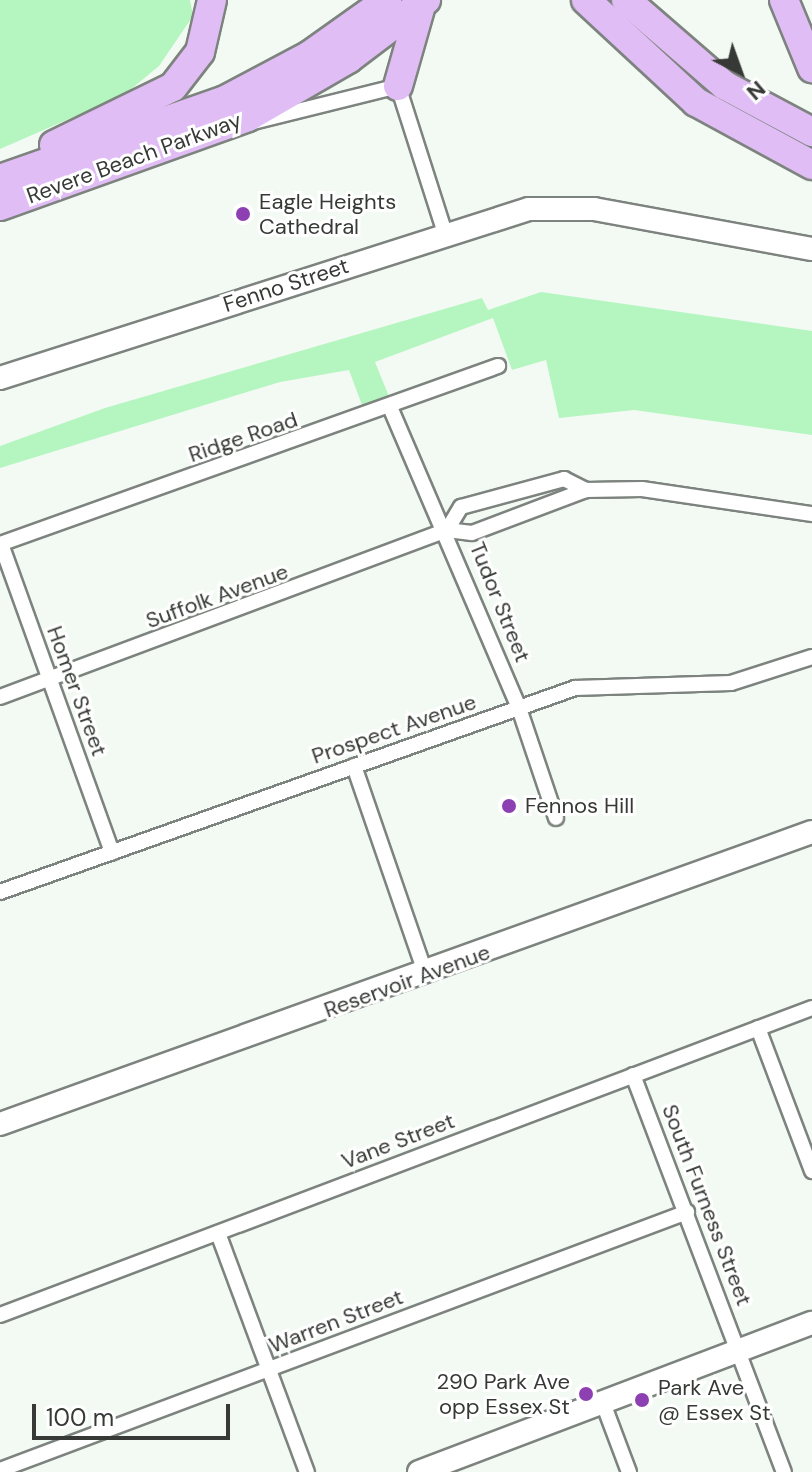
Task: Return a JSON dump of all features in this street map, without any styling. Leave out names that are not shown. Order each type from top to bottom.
[{"type":"highway","points":[[0,171],[173,87],[200,52],[212,0]]},
{"type":"highway","name":"Revere Beach Parkway","points":[[0,179],[225,100],[310,55],[387,0]]},
{"type":"highway","points":[[586,0],[696,102],[812,165]]},
{"type":"highway","points":[[626,0],[715,78],[812,132]]},
{"type":"highway","points":[[784,0],[812,68]]},
{"type":"highway","points":[[398,86],[408,33],[425,1]]},
{"type":"highway","name":"Revere Beach Parkway","points":[[0,206],[236,122],[338,65],[425,1]]},
{"type":"street","points":[[236,122],[283,118],[398,86],[445,233]]},
{"type":"street","name":"Fenno Street","points":[[0,378],[519,211],[572,207],[812,249]]},
{"type":"street","name":"Ridge Road","points":[[1,544],[498,366]]},
{"type":"street","name":"Tudor Street","points":[[390,407],[447,530],[519,708],[556,818]]},
{"type":"street","name":"Suffolk Avenue","points":[[447,530],[461,507],[513,490],[564,479],[586,490]]},
{"type":"street","name":"Suffolk Avenue","points":[[0,697],[447,530],[472,533],[586,490],[642,489],[812,514]]},
{"type":"street","name":"Homer Street","points":[[1,544],[112,853]]},
{"type":"street","name":"Prospect Avenue","points":[[0,892],[519,708],[604,683],[731,683],[812,657]]},
{"type":"street","points":[[354,766],[426,975]]},
{"type":"street","name":"Reservoir Avenue","points":[[0,1124],[426,975],[812,832]]},
{"type":"street","name":"Vane Street","points":[[0,1315],[812,1008]]},
{"type":"street","points":[[758,1028],[812,1171]]},
{"type":"street","name":"South Furness Street","points":[[633,1075],[784,1472]]},
{"type":"street","name":"Warren Street","points":[[0,1470],[687,1212]]},
{"type":"street","points":[[218,1233],[307,1472]]},
{"type":"street","points":[[419,1472],[459,1465],[603,1403],[812,1323]]},
{"type":"street","points":[[603,1403],[629,1472]]},
{"type":"green space","points":[[0,0],[190,0],[193,16],[159,66],[124,95],[0,149]]},
{"type":"green space","points":[[541,292],[812,331],[812,435],[634,410],[559,418],[546,360],[512,370],[493,318],[375,362],[390,399],[363,408],[349,370],[280,382],[0,468],[0,446],[105,408],[482,298],[488,310]]},
{"type":"place","name":"Eagle Heights Cathedral","points":[[243,214]]},
{"type":"place","name":"Fennos Hill","points":[[509,806]]},
{"type":"place","name":"290 Park Ave opp Essex St","points":[[586,1394]]},
{"type":"place","name":"Park Ave @ Essex St","points":[[642,1400]]}]
